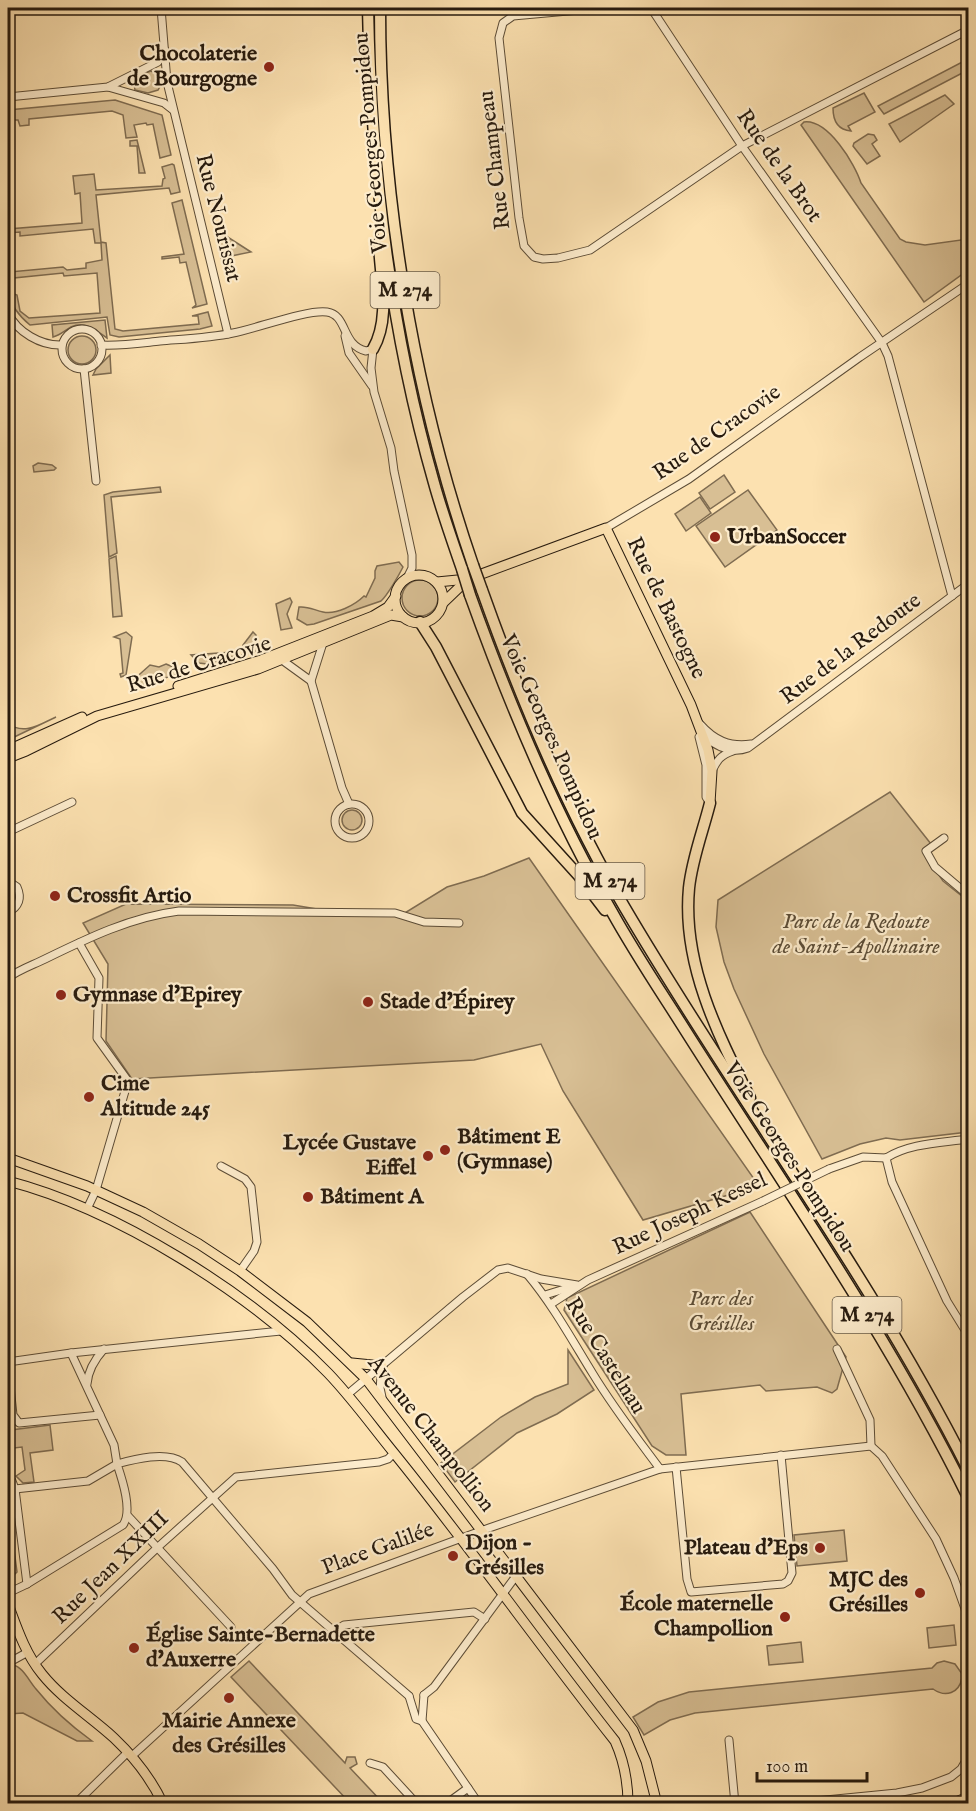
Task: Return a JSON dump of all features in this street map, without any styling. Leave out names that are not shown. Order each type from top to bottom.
[{"type":"highway","name":"Voie Georges Pompidou","points":[[368,8],[371,102],[377,170],[395,311],[434,483],[470,595],[512,704],[554,800],[590,873],[632,946],[895,1361],[969,1497]]},
{"type":"highway","name":"Voie Georges Pompidou","points":[[380,8],[380,58],[385,122],[408,310],[455,513],[506,657],[601,866],[669,980],[906,1353],[969,1468]]},
{"type":"highway","points":[[373,349],[379,338],[383,303],[377,170]]},
{"type":"highway","points":[[420,622],[436,647],[526,819],[579,876],[632,946]]},
{"type":"highway","points":[[710,803],[693,862],[689,888],[689,926],[694,961],[701,989],[717,1029],[778,1151]]},
{"type":"main road","name":"Rue de Cracovie","points":[[436,582],[468,579],[606,528]]},
{"type":"main road","name":"Rue de Bastogne","points":[[606,528],[691,705],[710,758],[712,771],[710,803]]},
{"type":"main road","points":[[418,575],[431,578],[436,582],[442,590],[444,602],[437,615],[427,621],[414,623],[403,617],[397,608],[396,597],[397,590],[406,580],[418,575]]},
{"type":"main road","name":"Rue de Cracovie","points":[[444,602],[468,579]]},
{"type":"main road","name":"Rue de Cracovie","points":[[8,750],[105,708],[261,660],[373,616],[388,607],[396,597]]},
{"type":"main road","name":"Rue de Cracovie","points":[[8,758],[26,752],[97,716],[282,660],[391,615],[403,617]]},
{"type":"main road","name":"Avenue Champollion","points":[[8,1158],[96,1190],[143,1212],[199,1244],[240,1271],[307,1322],[350,1363],[366,1379],[633,1730],[646,1761],[657,1802]]},
{"type":"main road","name":"Avenue Champollion","points":[[9,1184],[87,1209],[189,1264],[281,1331],[326,1371],[348,1394],[462,1538],[502,1596],[615,1741],[625,1771],[628,1803]]},
{"type":"main road","points":[[350,1363],[382,1366]]},
{"type":"main road","points":[[8,1604],[35,1664],[73,1705],[130,1754],[163,1803]]},
{"type":"main road","points":[[951,1803],[969,1797]]},
{"type":"street","name":"Rue Nourissat","points":[[161,8],[167,82],[228,334]]},
{"type":"street","name":"Rue Champeau","points":[[601,8],[513,16],[503,23],[499,38],[519,218],[524,246],[528,252],[534,257],[543,259],[590,250],[742,146]]},
{"type":"street","name":"Rue de la Brot","points":[[651,8],[742,146],[882,343],[888,356],[952,596]]},
{"type":"street","points":[[742,146],[969,30]]},
{"type":"street","points":[[8,97],[108,87],[158,62],[165,50]]},
{"type":"street","points":[[108,87],[164,103],[173,110]]},
{"type":"street","name":"Rue de Cracovie","points":[[606,528],[689,479],[860,357],[969,284]]},
{"type":"street","points":[[101,345],[228,334],[323,311],[332,313],[338,318],[349,341],[360,350],[373,349],[374,392]]},
{"type":"street","points":[[8,313],[11,321],[30,336],[45,343],[62,345]]},
{"type":"street","points":[[81,329],[94,334],[101,345],[102,351],[96,363],[84,369],[78,369],[63,358],[62,345],[69,334],[81,329]]},
{"type":"street","points":[[344,330],[349,353],[371,384],[392,448],[394,471],[412,555],[411,571],[406,580]]},
{"type":"street","points":[[84,369],[96,481]]},
{"type":"street","name":"Rue de la Redoute","points":[[712,771],[723,755],[748,748],[969,584]]},
{"type":"street","points":[[322,643],[311,681],[342,788],[349,804]]},
{"type":"street","points":[[282,660],[311,681]]},
{"type":"street","points":[[691,705],[700,723],[711,736],[735,745],[755,743]]},
{"type":"street","name":"Rue de Bastogne","points":[[691,705],[704,754],[707,777],[706,797],[710,803]]},
{"type":"street","points":[[702,735],[721,747],[736,751]]},
{"type":"street","points":[[8,832],[72,802]]},
{"type":"street","points":[[349,804],[361,806],[369,816],[367,831],[358,837],[345,837],[336,828],[336,815],[339,810],[349,804]]},
{"type":"street","points":[[944,838],[926,851],[935,867],[969,895]]},
{"type":"street","points":[[8,881],[17,887],[20,897],[16,907],[8,912]]},
{"type":"street","points":[[8,978],[88,938],[122,924],[156,914],[179,911],[395,914],[424,922],[459,923]]},
{"type":"street","points":[[79,943],[99,978],[97,1038],[128,1081],[96,1190],[87,1209]]},
{"type":"street","name":"Rue Joseph Kessel","points":[[544,1295],[577,1285],[617,1268],[639,1255],[863,1157],[886,1158],[900,1150],[916,1146],[969,1139]]},
{"type":"street","points":[[886,1158],[892,1182],[947,1301],[969,1335]]},
{"type":"street","points":[[221,1166],[245,1179],[251,1187],[257,1242],[254,1251],[240,1271]]},
{"type":"street","points":[[348,1394],[498,1270],[508,1268],[577,1285]]},
{"type":"street","name":"Rue Castelnau","points":[[527,1274],[551,1304],[593,1374],[632,1433],[660,1469]]},
{"type":"street","name":"Rue Joseph Kessel","points":[[551,1304],[577,1285]]},
{"type":"street","points":[[99,1414],[19,1423],[13,1415],[8,1361],[281,1331]]},
{"type":"street","points":[[87,1387],[87,1377],[105,1349]]},
{"type":"street","points":[[837,1349],[870,1420],[871,1446],[882,1456],[936,1539],[969,1617]]},
{"type":"street","points":[[8,1593],[120,1528],[128,1516],[114,1445],[71,1353]]},
{"type":"street","points":[[382,1366],[380,1388],[382,1400]]},
{"type":"street","points":[[660,1469],[871,1446]]},
{"type":"street","name":"Rue Jean XXIII","points":[[35,1664],[158,1547],[236,1477],[379,1462],[388,1459],[394,1453]]},
{"type":"street","points":[[676,1467],[687,1579],[691,1592],[783,1584],[788,1581],[792,1573],[781,1455]]},
{"type":"street","points":[[15,1489],[88,1481],[117,1464],[130,1460],[168,1456],[176,1458],[212,1497],[299,1602],[410,1696],[416,1719],[422,1721]]},
{"type":"street","name":"Place Galilée","points":[[75,1803],[314,1591],[660,1469]]},
{"type":"street","points":[[8,1477],[15,1489],[27,1584]]},
{"type":"street","points":[[128,1516],[231,1627]]},
{"type":"street","points":[[410,1696],[423,1695],[434,1686],[516,1576]]},
{"type":"street","points":[[335,1631],[344,1625],[474,1612],[485,1619]]},
{"type":"street","points":[[8,1664],[28,1652]]},
{"type":"street","points":[[423,1695],[422,1721],[479,1803]]},
{"type":"street","points":[[729,1740],[735,1803]]},
{"type":"street","points":[[785,1803],[922,1788],[951,1777],[968,1760]]},
{"type":"street","points":[[370,1763],[383,1767],[417,1803]]},
{"type":"street","points":[[446,1803],[468,1788]]},
{"type":"green space","points":[[968,59],[968,70],[884,114],[878,106]]},
{"type":"green space","points":[[151,71],[162,83],[158,90],[148,93],[135,90],[134,84],[137,76]]},
{"type":"green space","points":[[864,93],[875,112],[848,126],[851,131],[843,129],[835,121],[833,108]]},
{"type":"green space","points":[[945,95],[954,104],[900,142],[889,124]]},
{"type":"green space","points":[[115,100],[162,115],[171,155],[160,158],[153,124],[134,125],[137,137],[126,138],[123,115],[112,111],[29,119],[29,125],[20,126],[18,120],[8,120],[8,110]]},
{"type":"green space","points":[[804,122],[813,123],[822,128],[839,144],[853,165],[861,183],[900,239],[925,245],[968,239],[968,270],[924,302],[801,125]]},
{"type":"green space","points":[[868,134],[874,135],[877,140],[872,144],[880,156],[867,164],[853,146]]},
{"type":"green space","points":[[137,140],[145,173],[139,173],[137,146],[130,146],[130,141]]},
{"type":"green space","points":[[172,164],[180,192],[171,194],[169,188],[96,195],[101,242],[106,243],[115,329],[123,331],[199,324],[198,316],[192,316],[208,312],[212,326],[119,337],[110,335],[107,317],[30,325],[26,322],[13,306],[8,292],[17,295],[20,311],[29,318],[100,313],[97,273],[64,276],[63,273],[14,278],[14,283],[8,285],[8,258],[10,272],[63,267],[67,270],[86,268],[86,263],[102,260],[101,243],[95,243],[93,229],[20,236],[20,232],[8,233],[8,229],[82,223],[80,193],[75,194],[73,176],[94,174],[96,190],[162,186],[165,178],[162,167]]},
{"type":"green space","points":[[182,200],[207,304],[192,308],[196,305],[186,262],[180,263],[179,257],[162,259],[162,257],[184,254],[172,203]]},
{"type":"green space","points":[[226,236],[251,252],[221,258],[217,239]]},
{"type":"green space","points":[[105,320],[107,338],[90,327],[81,325],[71,327],[53,337],[52,325]]},
{"type":"green space","points":[[82,336],[92,340],[96,350],[92,360],[82,364],[72,360],[68,350],[72,340]]},
{"type":"green space","points":[[110,355],[111,373],[93,375],[96,369]]},
{"type":"green space","points":[[38,463],[52,465],[56,468],[34,472],[33,466]]},
{"type":"green space","points":[[724,475],[735,492],[710,509],[699,493]]},
{"type":"green space","points":[[160,487],[161,492],[111,497],[117,553],[109,557],[104,495]]},
{"type":"green space","points":[[748,490],[777,530],[725,567],[696,526]]},
{"type":"green space","points":[[700,497],[711,513],[686,531],[675,514]]},
{"type":"green space","points":[[116,556],[122,616],[113,617],[109,559]]},
{"type":"green space","points":[[399,562],[403,567],[381,601],[314,624],[307,625],[297,619],[299,607],[328,613],[339,611],[356,603],[364,596],[366,597],[375,578],[377,566]]},
{"type":"green space","points":[[420,580],[433,585],[438,598],[433,611],[420,616],[407,611],[402,598],[407,585]]},
{"type":"green space","points":[[290,598],[292,602],[287,614],[292,628],[281,630],[276,604]]},
{"type":"green space","points":[[126,632],[132,637],[126,675],[121,677],[120,674],[123,673],[120,639],[114,637]]},
{"type":"green space","points":[[253,632],[256,635],[257,651],[242,655],[249,648],[243,645]]},
{"type":"green space","points":[[237,650],[239,655],[207,664],[199,663],[191,655],[234,652]]},
{"type":"green space","points":[[166,664],[185,672],[132,688],[131,682],[150,665],[159,667]]},
{"type":"green space","points":[[8,723],[20,729],[42,724],[8,740]]},
{"type":"green space","name":"Parc de la Redoute de Saint-Apollinaire","points":[[890,792],[931,844],[923,852],[943,881],[968,901],[968,1132],[900,1140],[886,1138],[860,1144],[822,1159],[764,1054],[734,989],[724,962],[716,927],[718,900]]},
{"type":"green space","points":[[348,810],[356,810],[362,816],[362,824],[356,830],[348,830],[342,824],[342,816]]},
{"type":"green space","name":"Stade d'Épirey","points":[[529,858],[759,1186],[643,1220],[563,1091],[541,1044],[474,1060],[132,1079],[106,1041],[108,964],[83,923],[126,904],[293,905],[353,915],[400,916],[447,887],[484,876]]},
{"type":"green space","name":"Parc des Grésilles","points":[[750,1212],[846,1357],[837,1389],[832,1393],[817,1387],[766,1391],[760,1385],[681,1394],[686,1455],[666,1455],[652,1446],[564,1310],[567,1298]]},
{"type":"green space","points":[[568,1350],[594,1390],[557,1414],[517,1433],[455,1482],[441,1463],[501,1417],[535,1397],[568,1384]]},
{"type":"green space","points":[[50,1425],[53,1450],[30,1453],[34,1482],[23,1483],[16,1476],[25,1470],[22,1447],[14,1448],[11,1430]]},
{"type":"green space","points":[[8,1504],[17,1572],[13,1576],[9,1573]]},
{"type":"green space","name":"Plateau d'Eps","points":[[844,1530],[847,1561],[797,1566],[794,1535]]},
{"type":"green space","points":[[954,1625],[956,1645],[929,1648],[927,1628]]},
{"type":"green space","points":[[801,1642],[803,1662],[769,1665],[767,1646]]},
{"type":"green space","points":[[249,1661],[345,1763],[347,1757],[355,1757],[357,1764],[350,1768],[383,1803],[350,1803],[246,1693],[231,1677]]},
{"type":"green space","points":[[944,1661],[955,1664],[962,1674],[968,1673],[968,1677],[962,1678],[958,1687],[951,1693],[938,1692],[933,1689],[695,1713],[670,1720],[644,1735],[633,1717],[658,1702],[689,1692],[932,1668]]},
{"type":"green space","points":[[13,1665],[23,1671],[55,1710],[92,1741],[77,1741],[23,1713],[8,1714],[8,1668]]},
{"type":"place","name":"Chocolaterie de Bourgogne","points":[[269,67]]},
{"type":"place","name":"UrbanSoccer","points":[[715,537]]},
{"type":"place","name":"Crossfit Artio","points":[[55,896]]},
{"type":"place","name":"Gymnase d'Epirey","points":[[61,995]]},
{"type":"place","name":"Stade d'Épirey","points":[[368,1002]]},
{"type":"place","name":"Cime Altitude 245","points":[[89,1097]]},
{"type":"place","name":"Bâtiment E (Gymnase)","points":[[445,1150]]},
{"type":"place","name":"Lycée Gustave Eiffel","points":[[428,1156]]},
{"type":"place","name":"Bâtiment A","points":[[308,1197]]},
{"type":"place","name":"Plateau d'Eps","points":[[820,1548]]},
{"type":"place","name":"Dijon - Grésilles","points":[[453,1556]]},
{"type":"place","name":"MJC des Grésilles","points":[[920,1593]]},
{"type":"place","name":"École maternelle Champollion","points":[[785,1617]]},
{"type":"place","name":"Église Sainte-Bernadette d'Auxerre","points":[[134,1648]]},
{"type":"place","name":"Mairie Annexe des Grésilles","points":[[229,1698]]}]
